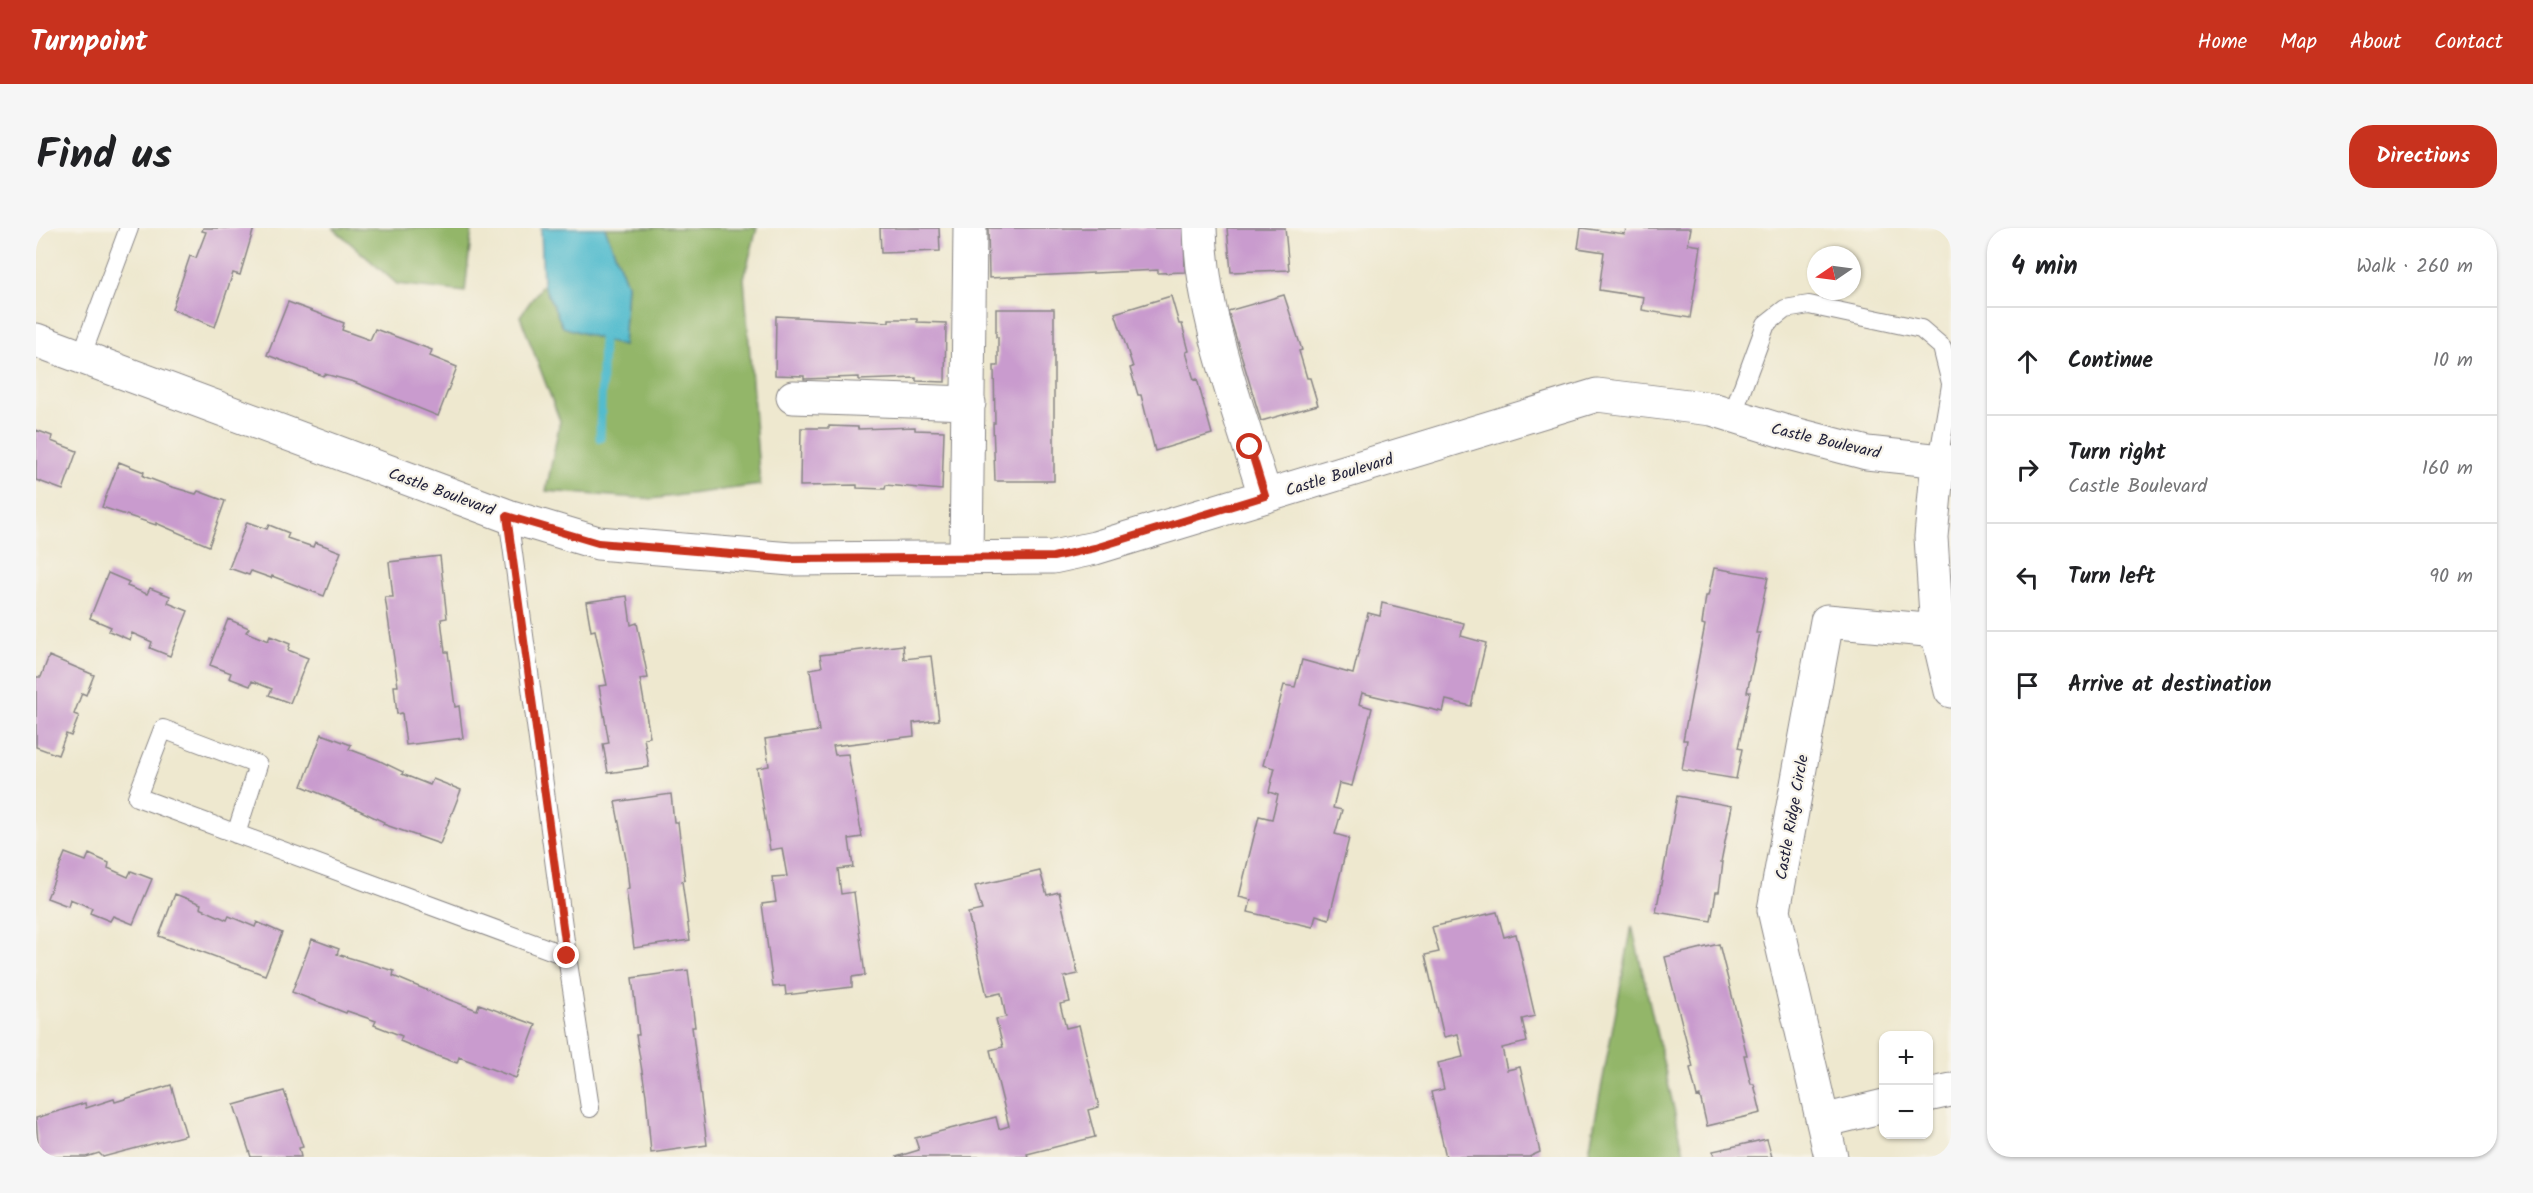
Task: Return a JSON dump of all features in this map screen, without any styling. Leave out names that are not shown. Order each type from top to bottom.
[{"type":"street","points":[[966,557],[970,228]]},
{"type":"street","points":[[1200,228],[1201,259],[1215,333],[1265,496]]},
{"type":"street","name":"Castle Boulevard","points":[[36,340],[507,516],[598,543],[791,559],[1063,555],[1095,548],[1597,395],[1712,409],[1867,453],[1945,461]]},
{"type":"street","points":[[793,397],[969,403]]},
{"type":"street","points":[[1945,461],[1931,537],[1937,631],[1951,691]]},
{"type":"street","name":"Castle Ridge Circle","points":[[1831,1157],[1774,910],[1827,621],[1937,631]]},
{"type":"street","points":[[1933,1094],[1951,1090]]},
{"type":"street","points":[[1823,1121],[1879,1107]]},
{"type":"lane","points":[[81,357],[129,228]]},
{"type":"lane","points":[[1732,416],[1766,324],[1785,309],[1809,305],[1921,329],[1942,347],[1951,384],[1945,461]]},
{"type":"lane","points":[[507,516],[590,1108]]},
{"type":"lane","points":[[236,834],[258,765],[163,729],[137,797],[236,834],[567,956]]},
{"type":"green space","points":[[333,228],[472,228],[465,292],[397,284]]},
{"type":"green space","points":[[605,228],[757,228],[744,278],[760,485],[651,499],[546,491],[560,421],[520,316],[543,284],[563,327],[623,346],[627,284]]},
{"type":"green space","points":[[1632,926],[1685,1157],[1588,1157]]},
{"type":"water","points":[[541,228],[605,228],[627,284],[623,346],[563,327],[543,284]]},
{"type":"building","points":[[203,228],[254,228],[240,275],[233,273],[215,327],[172,309],[190,256],[196,258],[206,232],[202,231]]},
{"type":"building","points":[[880,228],[939,228],[940,251],[881,253]]},
{"type":"building","points":[[988,228],[1184,228],[1185,272],[1158,273],[1158,270],[989,278]]},
{"type":"building","points":[[1227,228],[1285,228],[1289,270],[1231,272]]},
{"type":"building","points":[[1581,228],[1625,234],[1626,228],[1691,228],[1688,244],[1701,246],[1690,318],[1642,310],[1644,297],[1599,290],[1604,252],[1578,248]]},
{"type":"building","points":[[1284,295],[1302,350],[1299,351],[1307,378],[1310,378],[1318,405],[1261,421],[1228,311]]},
{"type":"building","points":[[1171,296],[1179,324],[1182,324],[1189,351],[1186,352],[1194,380],[1197,379],[1212,434],[1155,451],[1141,395],[1138,395],[1130,368],[1133,367],[1115,313]]},
{"type":"building","points":[[288,302],[344,323],[342,330],[370,340],[375,329],[432,350],[430,356],[457,367],[438,416],[354,382],[325,374],[323,376],[267,355]]},
{"type":"building","points":[[996,309],[1054,309],[1054,481],[995,481],[993,423],[995,423],[994,366],[998,366]]},
{"type":"building","points":[[776,316],[889,322],[889,319],[917,319],[917,322],[946,323],[945,382],[916,381],[916,378],[804,379],[804,376],[775,375]]},
{"type":"building","points":[[829,426],[858,427],[858,429],[915,427],[915,430],[944,431],[942,490],[886,485],[885,489],[857,488],[857,485],[800,486],[801,428],[829,428]]},
{"type":"building","points":[[36,430],[52,436],[51,441],[77,451],[63,490],[36,480]]},
{"type":"building","points":[[119,462],[144,472],[143,476],[169,486],[196,494],[198,491],[225,501],[209,546],[156,523],[156,525],[102,507]]},
{"type":"building","points":[[247,522],[267,529],[269,525],[289,533],[287,538],[313,547],[315,542],[341,552],[324,596],[272,576],[271,578],[251,571],[249,575],[229,568]]},
{"type":"building","points":[[440,556],[447,618],[441,619],[445,652],[448,652],[455,707],[459,706],[463,738],[406,745],[402,713],[397,714],[394,686],[398,686],[385,597],[393,597],[389,562]]},
{"type":"building","points":[[1714,568],[1768,577],[1756,633],[1760,633],[1747,692],[1750,692],[1738,748],[1742,749],[1736,779],[1682,770],[1687,740],[1683,740],[1705,625],[1702,624],[1706,596],[1708,596]]},
{"type":"building","points":[[108,573],[129,582],[127,586],[147,594],[150,588],[170,596],[168,603],[188,611],[170,656],[150,648],[152,642],[132,633],[130,640],[109,631],[111,627],[90,618]]},
{"type":"building","points":[[627,596],[631,625],[637,623],[648,678],[640,679],[650,737],[644,738],[649,767],[608,773],[603,744],[609,743],[599,686],[607,685],[595,630],[591,631],[586,602]]},
{"type":"building","points":[[1382,603],[1464,623],[1461,636],[1486,643],[1471,706],[1446,700],[1443,712],[1362,693],[1359,704],[1372,708],[1352,786],[1339,783],[1333,808],[1342,810],[1335,834],[1349,838],[1329,919],[1316,915],[1313,927],[1248,912],[1251,900],[1239,897],[1259,816],[1272,819],[1278,795],[1269,792],[1275,768],[1263,765],[1284,685],[1295,687],[1302,660],[1353,674],[1368,613],[1380,616]]},
{"type":"building","points":[[228,619],[249,628],[246,632],[268,641],[270,636],[290,644],[288,650],[308,658],[290,703],[269,695],[272,689],[252,681],[250,686],[229,678],[231,673],[210,665]]},
{"type":"building","points":[[903,645],[904,659],[931,656],[939,720],[913,723],[914,736],[833,746],[835,755],[848,754],[862,837],[849,839],[853,867],[838,869],[841,894],[854,892],[865,975],[852,977],[852,987],[786,995],[785,986],[773,987],[762,904],[776,902],[772,877],[787,876],[782,848],[770,850],[757,768],[769,766],[765,739],[819,731],[810,669],[822,667],[820,655]]},
{"type":"building","points":[[49,656],[94,675],[86,695],[82,693],[74,714],[79,716],[71,736],[66,734],[58,755],[36,747],[36,677],[41,677]]},
{"type":"building","points":[[322,734],[351,745],[349,749],[378,760],[403,772],[402,774],[430,785],[433,779],[461,790],[440,844],[383,824],[384,822],[359,810],[302,786]]},
{"type":"building","points":[[671,794],[674,822],[678,822],[685,880],[682,881],[690,940],[634,948],[626,889],[629,888],[626,859],[615,802]]},
{"type":"building","points":[[1677,796],[1732,806],[1721,862],[1723,862],[1719,892],[1716,892],[1711,921],[1656,912]]},
{"type":"building","points":[[65,853],[86,861],[89,854],[109,863],[108,868],[128,877],[131,871],[152,879],[133,924],[113,916],[110,921],[90,913],[92,908],[70,899],[68,906],[47,898]]},
{"type":"building","points":[[1040,871],[1047,895],[1059,892],[1078,974],[1064,977],[1070,1002],[1060,1004],[1066,1028],[1079,1025],[1099,1107],[1088,1110],[1095,1137],[1027,1154],[1028,1157],[896,1157],[919,1150],[915,1138],[996,1117],[999,1129],[1009,1126],[990,1050],[1003,1047],[996,1019],[1006,1017],[1001,993],[987,996],[968,913],[982,910],[975,886]]},
{"type":"building","points":[[175,894],[201,904],[200,908],[227,920],[229,916],[255,927],[257,922],[282,933],[265,975],[159,936]]},
{"type":"building","points":[[1497,912],[1504,937],[1516,934],[1535,1016],[1522,1019],[1527,1042],[1502,1048],[1507,1070],[1520,1067],[1540,1152],[1529,1157],[1446,1157],[1431,1092],[1444,1089],[1438,1063],[1463,1057],[1458,1034],[1444,1037],[1425,955],[1439,952],[1432,927]]},
{"type":"building","points":[[312,939],[339,949],[337,954],[394,971],[393,976],[450,1000],[477,1010],[479,1004],[536,1025],[516,1078],[459,1057],[457,1063],[429,1053],[400,1041],[402,1036],[374,1025],[376,1021],[347,1011],[346,1013],[292,992]]},
{"type":"building","points":[[1719,944],[1747,1055],[1744,1055],[1751,1084],[1754,1084],[1761,1113],[1707,1126],[1700,1096],[1697,1097],[1690,1068],[1693,1067],[1665,957]]},
{"type":"building","points":[[688,970],[695,1027],[692,1027],[707,1145],[651,1153],[646,1095],[636,1035],[639,1035],[632,978]]},
{"type":"building","points":[[171,1085],[186,1135],[103,1157],[99,1153],[86,1157],[39,1157],[36,1118],[85,1103],[86,1108],[114,1099],[115,1102]]},
{"type":"building","points":[[284,1091],[303,1147],[299,1148],[301,1157],[251,1157],[234,1105]]},
{"type":"building","points":[[1767,1139],[1772,1157],[1714,1157],[1713,1151]]},
{"type":"waterway","points":[[600,438],[603,339]]},
{"type":"route","points":[[567,956],[507,516],[598,543],[791,559],[1053,557],[1095,548],[1265,496],[1250,447]]}]
